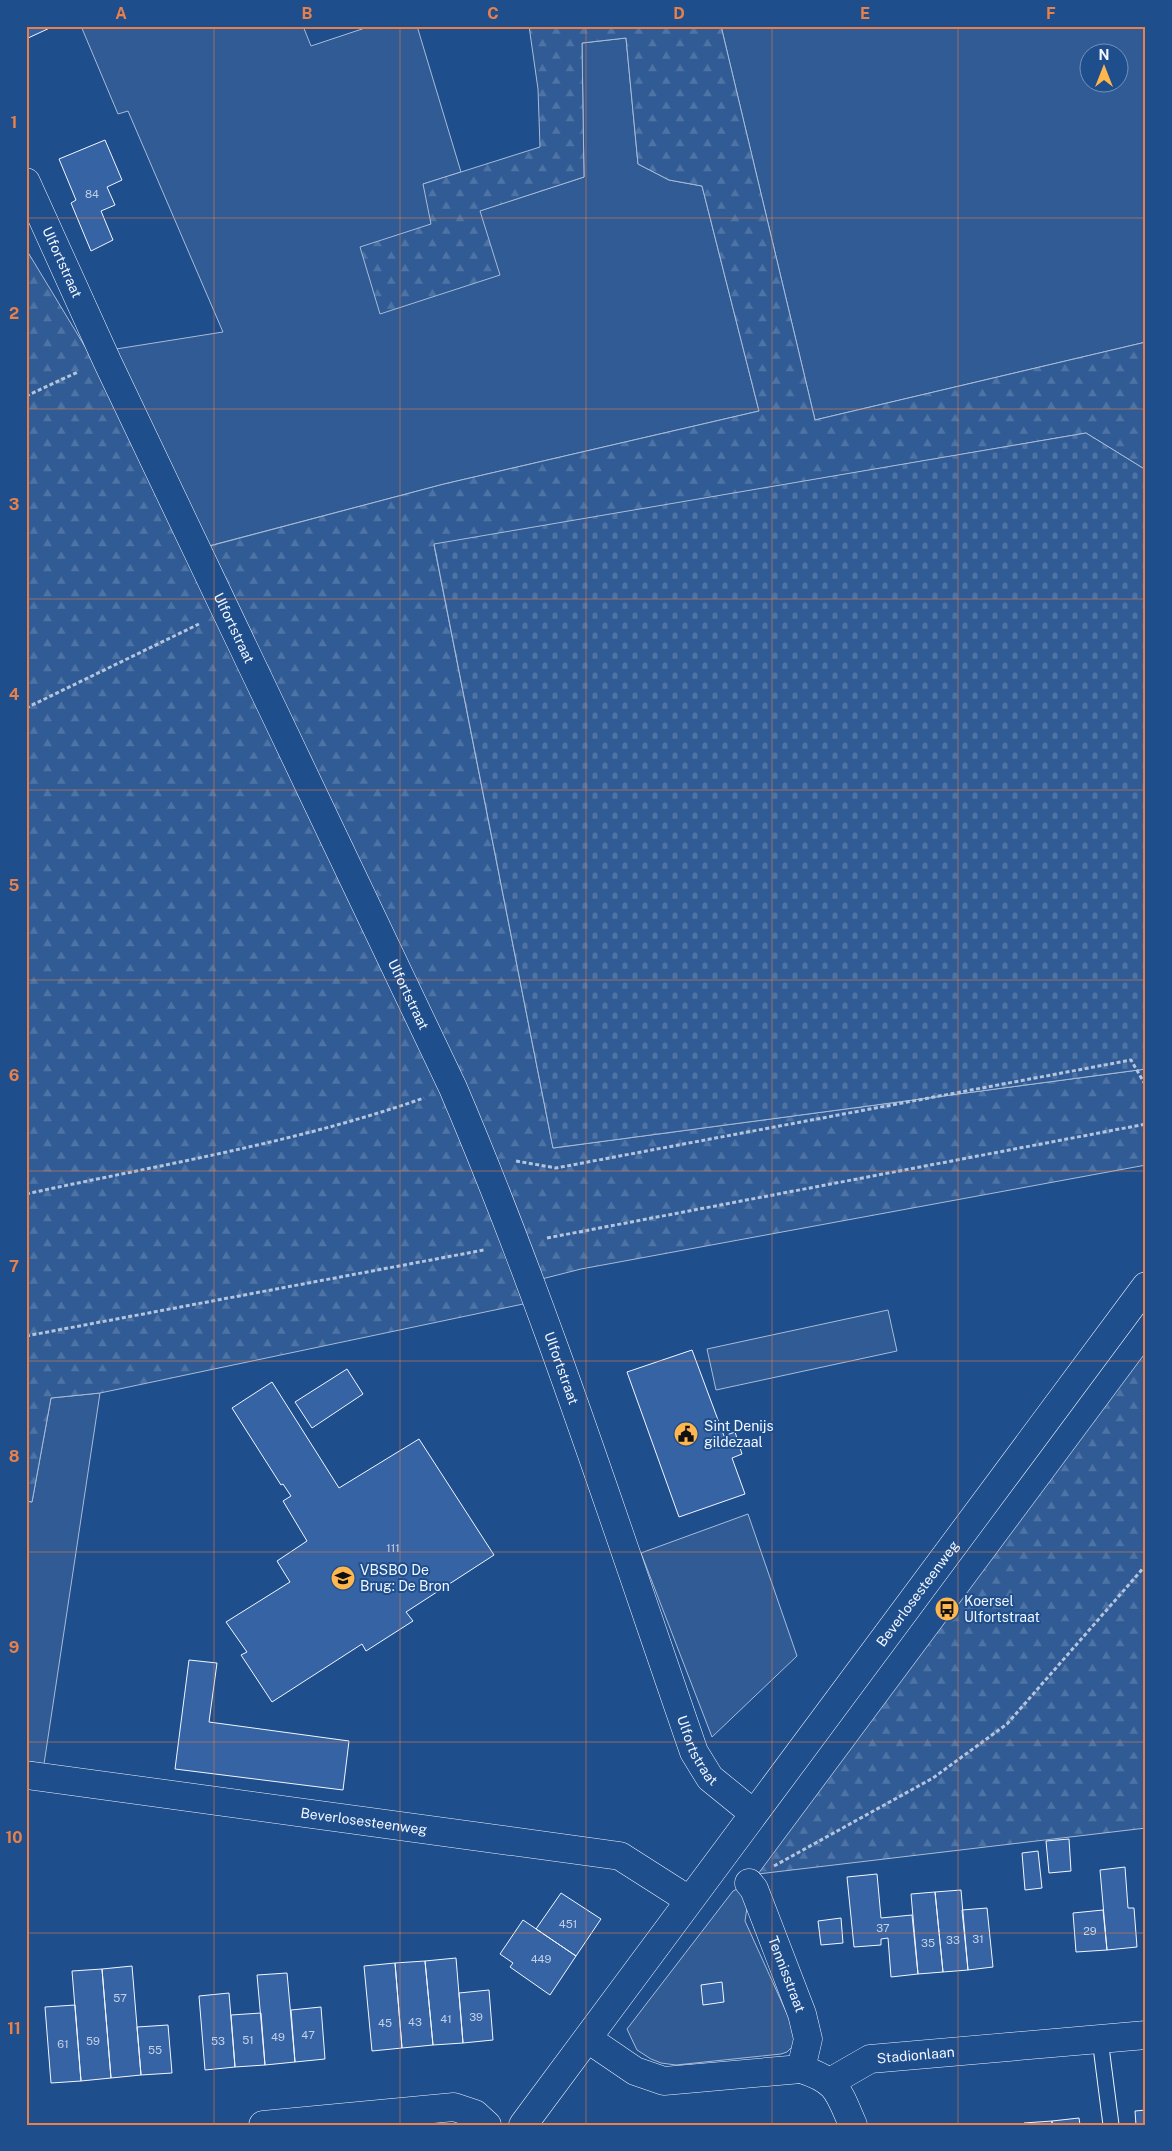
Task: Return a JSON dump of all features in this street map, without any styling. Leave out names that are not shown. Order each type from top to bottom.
[{"type":"street","name":"Ulfortstraat","points":[[26,182],[106,361],[453,1088],[481,1154],[515,1244],[694,1752],[710,1778],[753,1813]]},
{"type":"street","name":"Beverlosesteenweg","points":[[523,2125],[588,2040],[753,1813],[1146,1286]]},
{"type":"street","name":"Beverlosesteenweg","points":[[26,1775],[620,1856],[689,1900]]},
{"type":"street","name":"Tennisstraat","points":[[749,1883],[754,1889],[802,2014],[808,2040],[801,2069]]},
{"type":"street","name":"Stadionlaan","points":[[830,2082],[870,2059],[1146,2035]]},
{"type":"street","points":[[588,2040],[635,2072],[664,2081],[801,2069],[822,2076],[830,2082],[839,2094],[853,2125]]},
{"type":"street","points":[[263,2125],[454,2107],[475,2114],[487,2125]]},
{"type":"lane","points":[[1100,2039],[1111,2125]]},
{"type":"path","points":[[26,396],[106,361]]},
{"type":"path","points":[[26,708],[177,633],[225,612]]},
{"type":"path","points":[[481,1154],[556,1168],[1131,1060],[1146,1086]]},
{"type":"path","points":[[26,1194],[259,1144],[392,1109],[453,1088]]},
{"type":"path","points":[[26,1336],[1146,1124]]},
{"type":"path","points":[[749,1883],[780,1862],[933,1778],[1007,1724],[1146,1565]]},
{"type":"shaded area","points":[[81,26],[303,26],[311,46],[371,26],[417,26],[461,172],[423,184],[479,211],[584,177],[582,43],[626,38],[638,164],[669,180],[702,186],[759,411],[444,484],[205,547],[116,349],[223,332],[128,111],[118,114]]},
{"type":"shaded area","points":[[721,26],[1146,26],[1146,342],[815,420]]},
{"type":"shaded area","points":[[888,1310],[897,1351],[716,1390],[707,1349]]},
{"type":"shaded area","points":[[100,1393],[44,1764],[26,1761],[26,1501],[32,1502],[51,1398]]},
{"type":"shaded area","points":[[748,1514],[797,1656],[712,1737],[641,1553]]},
{"type":"shaded area","points":[[741,1887],[749,1894],[745,1921],[793,2027],[795,2033],[793,2046],[787,2052],[781,2054],[676,2065],[661,2063],[651,2059],[637,2050],[627,2029],[733,1891]]},
{"type":"green space","points":[[529,26],[721,26],[815,420],[1146,342],[1146,470],[1086,433],[434,545],[553,1148],[1146,1069],[1146,1165],[581,1269],[522,1284],[528,1303],[100,1393],[51,1398],[32,1502],[26,1501],[26,249],[206,547],[444,484],[759,411],[702,186],[669,180],[638,164],[626,38],[582,43],[584,177],[480,211],[500,275],[380,314],[360,247],[431,224],[423,184],[540,147],[538,89]]},
{"type":"green space","points":[[1086,433],[1146,470],[1146,1069],[553,1148],[434,544]]},
{"type":"green space","points":[[1146,1352],[1146,1828],[758,1874]]},
{"type":"building","points":[[26,26],[54,26],[26,39]]},
{"type":"building","points":[[105,140],[122,180],[107,187],[115,205],[101,211],[113,240],[91,251],[71,203],[76,200],[59,159]]},
{"type":"building","name":"Sint Denijs gildezaal","points":[[692,1350],[724,1436],[735,1432],[742,1454],[732,1458],[745,1494],[679,1517],[627,1372]]},
{"type":"building","points":[[347,1369],[363,1394],[312,1428],[295,1402]]},
{"type":"building","points":[[272,1382],[339,1488],[419,1439],[494,1555],[406,1612],[413,1621],[366,1651],[362,1644],[272,1702],[241,1655],[247,1652],[226,1622],[290,1582],[277,1561],[307,1541],[283,1501],[291,1496],[283,1484],[281,1485],[232,1408]]},
{"type":"building","points":[[189,1660],[217,1663],[209,1722],[349,1741],[343,1790],[175,1769]]},
{"type":"building","points":[[1069,1839],[1071,1871],[1049,1873],[1046,1841]]},
{"type":"building","points":[[1038,1851],[1042,1888],[1025,1890],[1022,1853]]},
{"type":"building","points":[[1125,1867],[1128,1908],[1134,1908],[1137,1947],[1107,1950],[1100,1870]]},
{"type":"building","points":[[877,1874],[881,1918],[912,1915],[918,1974],[891,1977],[888,1938],[881,1939],[881,1945],[854,1947],[847,1877]]},
{"type":"building","points":[[961,1890],[968,1970],[943,1972],[935,1892]]},
{"type":"building","points":[[935,1892],[943,1972],[918,1974],[911,1894]]},
{"type":"building","points":[[561,1893],[601,1919],[576,1956],[536,1929]]},
{"type":"building","points":[[987,1908],[993,1967],[968,1970],[962,1910]]},
{"type":"building","points":[[1103,1910],[1107,1950],[1076,1952],[1073,1913]]},
{"type":"building","points":[[841,1918],[843,1943],[821,1945],[818,1921]]},
{"type":"building","points":[[523,1920],[576,1956],[550,1995],[510,1967],[513,1963],[500,1954]]},
{"type":"building","points":[[456,1958],[463,2043],[433,2045],[425,1961]]},
{"type":"building","points":[[425,1961],[433,2045],[402,2048],[395,1963]]},
{"type":"building","points":[[395,1963],[402,2048],[372,2051],[364,1966]]},
{"type":"building","points":[[132,1966],[141,2075],[111,2078],[102,1969]]},
{"type":"building","points":[[102,1969],[111,2078],[81,2081],[72,1971]]},
{"type":"building","points":[[287,1973],[295,2062],[265,2065],[257,1975]]},
{"type":"building","points":[[722,1982],[724,2002],[703,2005],[701,1985]]},
{"type":"building","points":[[489,1990],[493,2040],[463,2043],[459,1993]]},
{"type":"building","points":[[229,1993],[235,2067],[205,2070],[199,1996]]},
{"type":"building","points":[[75,2005],[81,2081],[51,2083],[45,2007]]},
{"type":"building","points":[[321,2007],[325,2059],[295,2062],[291,2010]]},
{"type":"building","points":[[261,2013],[265,2065],[235,2067],[231,2015]]},
{"type":"building","points":[[168,2025],[172,2073],[141,2075],[137,2027]]},
{"type":"building","points":[[1146,2110],[1146,2125],[1136,2125],[1135,2111]]},
{"type":"building","points":[[1079,2118],[1080,2125],[1052,2125],[1052,2121]]},
{"type":"building","points":[[1052,2121],[1052,2125],[1024,2125],[1024,2123]]},
{"type":"place","name":"Sint Denijs gildezaal","points":[[686,1434]]},
{"type":"place","name":"VBSBO De Brug: De Bron","points":[[343,1578]]},
{"type":"place","name":"Koersel Ulfortstraat","points":[[947,1609]]}]
